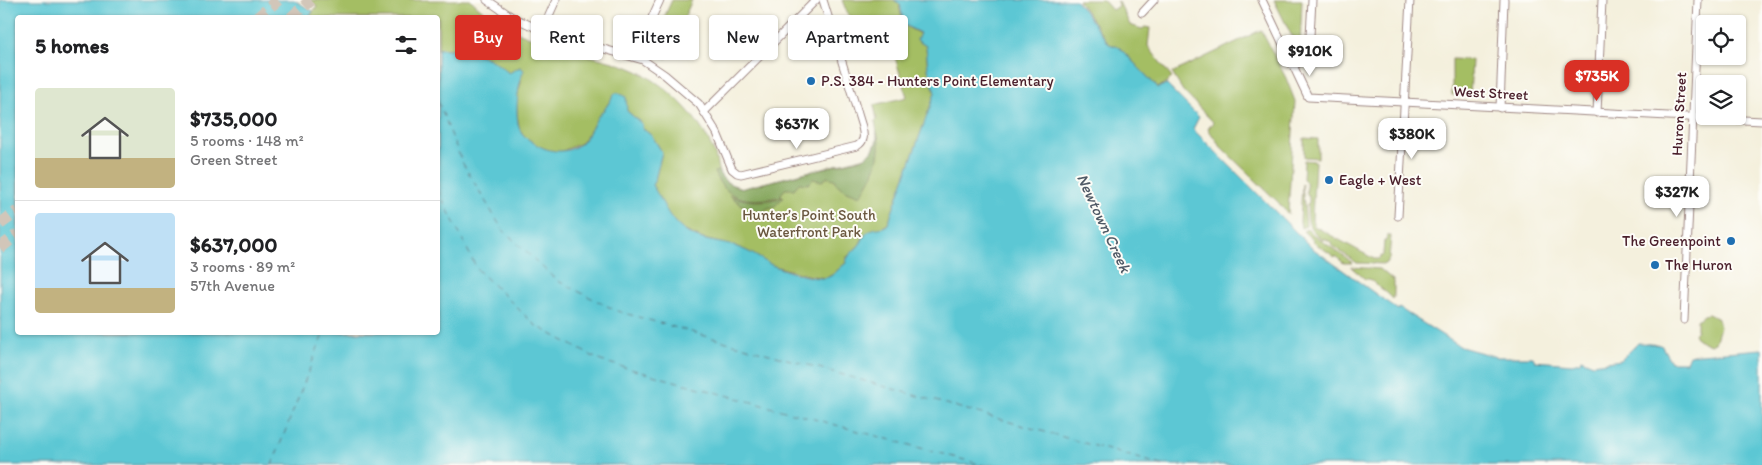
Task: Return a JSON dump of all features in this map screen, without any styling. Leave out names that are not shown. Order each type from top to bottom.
[{"type":"street","points":[[487,0],[512,17],[531,26]]},
{"type":"street","points":[[549,15],[556,0]]},
{"type":"street","points":[[653,15],[660,0]]},
{"type":"street","points":[[704,112],[816,0]]},
{"type":"street","points":[[643,60],[684,90],[704,112],[717,133],[732,169],[737,173],[750,173],[857,146],[864,139],[862,127],[823,0]]},
{"type":"street","points":[[1142,13],[1154,0]]},
{"type":"street","points":[[1262,0],[1293,66],[1304,60],[1309,53],[1312,0]]},
{"type":"street","points":[[1398,216],[1410,0]]},
{"type":"street","points":[[1500,108],[1504,0]]},
{"type":"street","points":[[1597,113],[1602,0]]},
{"type":"street","name":"Huron Street","points":[[1684,320],[1698,0]]},
{"type":"street","name":"West Street","points":[[1293,66],[1308,97],[1762,121]]},
{"type":"green space","name":"Hunter’s Point South Waterfront Park","points":[[309,0],[471,0],[489,15],[455,15],[455,50],[440,49],[440,15],[311,15],[317,6]]},
{"type":"green space","points":[[672,0],[692,0],[685,15],[665,15]]},
{"type":"green space","name":"Hunter’s Point South Waterfront Park","points":[[842,0],[894,0],[900,4],[901,15],[848,15]]},
{"type":"green space","points":[[1078,0],[1103,0],[1112,10],[1118,6],[1117,1],[1119,2],[1130,25],[1142,29],[1145,27],[1150,28],[1148,46],[1172,78],[1158,88],[1119,47],[1109,44]]},
{"type":"green space","points":[[1274,0],[1302,0],[1300,49],[1298,49]]},
{"type":"green space","name":"Hunter’s Point South Waterfront Park","points":[[908,27],[920,34],[920,42],[926,46],[928,69],[935,93],[888,224],[863,237],[860,244],[846,258],[846,263],[832,275],[825,278],[771,265],[737,247],[703,239],[683,230],[669,216],[652,185],[662,152],[652,136],[627,111],[615,93],[581,143],[560,152],[542,148],[525,137],[520,130],[518,122],[516,100],[521,82],[520,67],[509,73],[491,60],[521,60],[521,33],[531,37],[531,60],[603,59],[637,71],[663,87],[681,103],[709,141],[723,179],[728,183],[744,188],[866,157],[873,149],[876,140],[875,121],[877,120],[874,105],[907,97],[896,60],[908,60]]},
{"type":"green space","points":[[1261,30],[1286,78],[1295,101],[1288,214],[1221,147],[1208,129],[1213,122],[1183,91],[1172,73]]},
{"type":"green space","points":[[1452,59],[1472,60],[1470,96],[1452,95]]},
{"type":"green space","points":[[877,132],[879,148],[876,165],[860,196],[847,191],[835,183],[836,180],[828,177],[822,181],[813,179],[808,184],[799,183],[794,189],[785,189],[781,194],[782,196],[751,200],[734,195],[726,190],[714,172],[718,171],[728,183],[744,188],[861,159],[876,145]]},
{"type":"green space","points":[[1304,138],[1318,139],[1318,158],[1304,157]]},
{"type":"green space","points":[[1304,160],[1315,161],[1312,220],[1314,226],[1374,259],[1378,259],[1383,255],[1384,241],[1386,241],[1387,236],[1391,236],[1389,259],[1385,264],[1357,263],[1313,231],[1309,225],[1308,217],[1307,204],[1309,203],[1309,195],[1307,195],[1306,182],[1303,180]]},
{"type":"green space","points":[[1302,184],[1306,226],[1301,228],[1300,222]]},
{"type":"green space","points":[[729,195],[756,201],[784,197],[775,206],[766,209],[763,213],[743,206]]},
{"type":"green space","points":[[1307,229],[1353,263],[1343,263],[1336,256],[1312,241],[1303,231]]},
{"type":"green space","points":[[1351,267],[1380,269],[1394,281],[1393,299],[1369,279],[1365,279]]},
{"type":"green space","points":[[1708,314],[1718,319],[1720,327],[1715,343],[1710,345],[1697,339],[1694,334],[1697,330],[1697,320],[1703,315]]},
{"type":"water","name":"Newtown Creek","points":[[0,0],[294,0],[313,11],[311,15],[15,15],[15,335],[440,335],[440,49],[455,50],[455,60],[490,60],[509,73],[520,67],[524,70],[518,99],[517,116],[520,130],[524,136],[534,143],[551,150],[568,150],[580,144],[615,93],[626,97],[627,111],[642,124],[642,128],[652,136],[662,152],[652,185],[669,214],[682,229],[702,239],[742,249],[772,265],[797,274],[827,278],[846,263],[868,232],[888,224],[935,93],[928,69],[926,46],[917,40],[920,33],[908,27],[908,15],[902,15],[900,4],[894,0],[1076,0],[1109,44],[1119,47],[1158,88],[1166,84],[1199,117],[1193,129],[1312,248],[1398,310],[1399,308],[1461,347],[1497,357],[1533,357],[1535,361],[1572,364],[1580,362],[1581,359],[1593,364],[1621,360],[1638,343],[1661,345],[1671,362],[1686,362],[1689,355],[1762,349],[1762,465],[0,465]]},
{"type":"ferry route","points":[[440,106],[462,162],[502,229],[556,280],[617,311],[1162,465]]},
{"type":"ferry route","points":[[440,194],[477,269],[535,325],[601,361],[983,465]]},
{"type":"ferry route","points":[[272,465],[323,335]]},
{"type":"tunnel","points":[[260,15],[278,0]]},
{"type":"tunnel","points":[[294,15],[311,0]]},
{"type":"tunnel","points":[[0,224],[15,213]]},
{"type":"tunnel","points":[[0,248],[15,236]]},
{"type":"place","name":"P.S. 384 - Hunters Point Elementary","points":[[811,81]]},
{"type":"place","name":"Eagle + West","points":[[1329,180]]},
{"type":"place","name":"The Greenpoint","points":[[1731,241]]},
{"type":"place","name":"The Huron","points":[[1655,265]]}]
